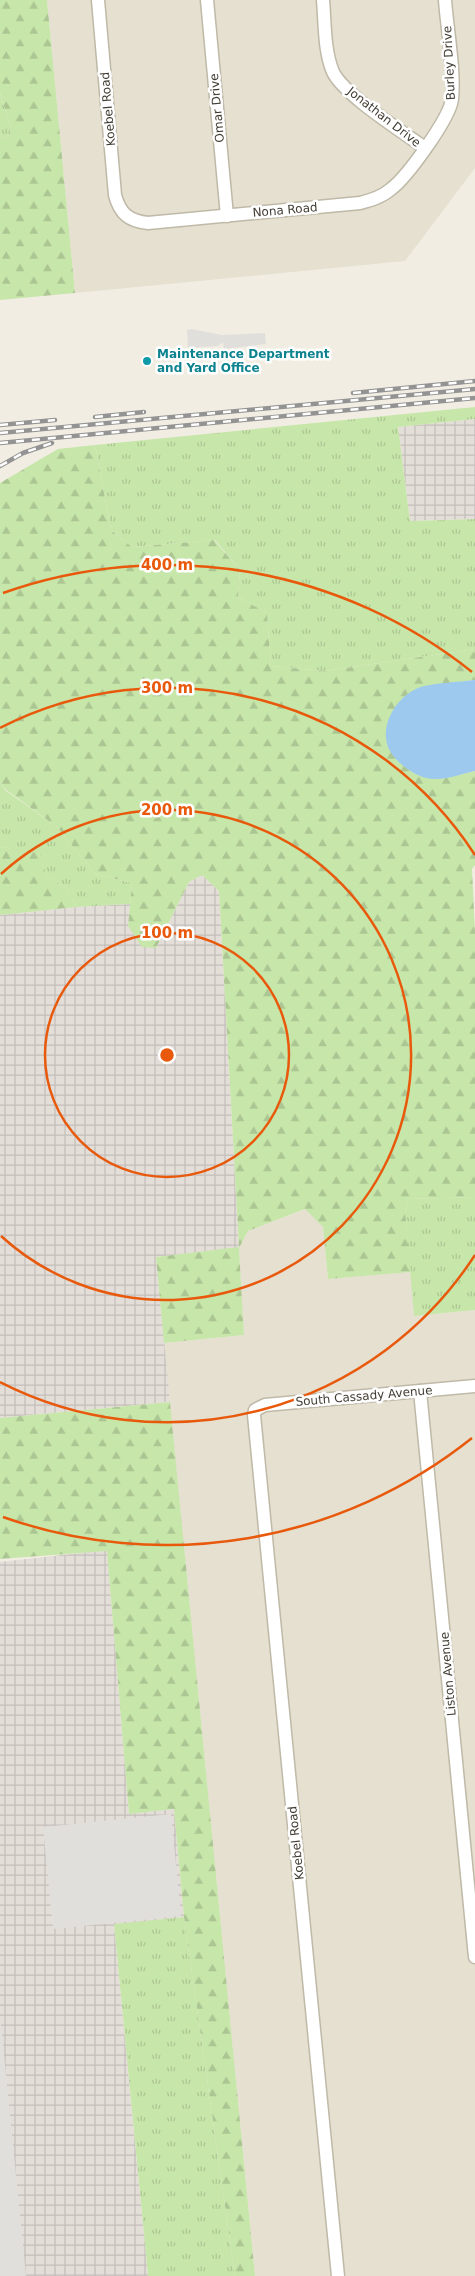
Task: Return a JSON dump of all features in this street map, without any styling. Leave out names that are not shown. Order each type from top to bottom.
[{"type":"street","name":"Koebel Road","points":[[98,0],[115,195],[118,207],[125,216]]},
{"type":"street","name":"Omar Drive","points":[[207,0],[227,216]]},
{"type":"street","name":"Jonathan Drive","points":[[323,0],[328,51],[334,73],[349,91],[424,148]]},
{"type":"street","name":"Burley Drive","points":[[424,148],[447,116],[453,97],[444,0]]},
{"type":"street","name":"Nona Road","points":[[125,216],[136,222],[148,223],[360,203],[373,200],[392,189],[424,148]]},
{"type":"street","name":"South Cassady Avenue","points":[[256,1410],[265,1405],[475,1386]]},
{"type":"street","name":"Liston Avenue","points":[[420,1391],[475,1957]]},
{"type":"street","name":"Koebel Road","points":[[256,1410],[255,1429],[338,2276]]},
{"type":"shaded area","points":[[47,0],[475,0],[475,168],[405,261],[75,293]]},
{"type":"shaded area","points":[[192,329],[222,335],[265,333],[266,344],[224,349],[223,342],[218,346],[188,348],[187,330]]},
{"type":"shaded area","points":[[475,419],[475,519],[410,521],[398,427]]},
{"type":"shaded area","points":[[202,875],[219,891],[239,1248],[156,1257],[170,1402],[0,1418],[0,915],[130,904],[128,926],[156,948],[189,882]]},
{"type":"shaded area","points":[[306,1209],[323,1227],[328,1279],[411,1272],[414,1316],[475,1310],[475,2276],[255,2276],[164,1343],[244,1335],[239,1248],[248,1231]]},
{"type":"shaded area","points":[[107,1550],[129,1814],[174,1809],[184,1917],[114,1925],[148,2276],[0,2276],[0,1562]]},
{"type":"shaded area","points":[[171,1814],[181,1916],[53,1929],[43,1827]]},
{"type":"shaded area","points":[[0,2015],[26,2276],[0,2276]]},
{"type":"green space","points":[[0,0],[47,0],[75,293],[0,300],[0,138],[7,137],[11,129],[0,93]]},
{"type":"green space","points":[[0,93],[11,129],[7,137],[0,138]]},
{"type":"green space","points":[[475,407],[475,419],[398,427],[410,521],[475,519],[475,649],[325,671],[271,666],[267,613],[238,597],[240,570],[215,540],[132,547],[111,530],[95,445]]},
{"type":"green space","points":[[95,445],[111,530],[132,547],[214,540],[240,570],[238,597],[267,613],[271,666],[325,671],[475,649],[475,680],[418,688],[387,744],[405,767],[424,777],[447,777],[475,771],[475,865],[472,869],[475,932],[475,1197],[409,1199],[405,1210],[411,1272],[328,1279],[323,1227],[305,1209],[248,1231],[239,1248],[244,1335],[164,1343],[156,1257],[239,1247],[219,891],[202,875],[189,882],[156,948],[142,947],[128,926],[132,883],[95,874],[57,827],[5,789],[0,782],[0,483],[58,449]]},
{"type":"green space","points":[[0,782],[5,790],[57,827],[95,874],[132,883],[130,904],[77,907],[67,888],[47,877],[39,854],[0,847]]},
{"type":"green space","points":[[0,847],[39,853],[47,877],[67,888],[77,907],[0,915]]},
{"type":"green space","points":[[475,1197],[475,1310],[414,1316],[405,1210],[409,1199]]},
{"type":"green space","points":[[170,1402],[255,2276],[235,2276],[184,1917],[174,1809],[129,1814],[107,1551],[0,1559],[0,1418]]},
{"type":"green space","points":[[184,1917],[235,2276],[148,2276],[114,1924]]},
{"type":"water","points":[[475,680],[475,771],[432,779],[420,776],[402,765],[389,750],[386,736],[389,719],[398,703],[411,692],[424,686]]},
{"type":"railway","points":[[353,393],[475,381]]},
{"type":"railway","points":[[0,433],[475,389]]},
{"type":"railway","points":[[0,443],[475,398]]},
{"type":"railway","points":[[95,417],[144,412]]},
{"type":"railway","points":[[0,425],[55,420]]},
{"type":"railway","points":[[0,466],[23,453],[52,443]]},
{"type":"place","name":"Maintenance Department and Yard Office","points":[[147,361]]}]
